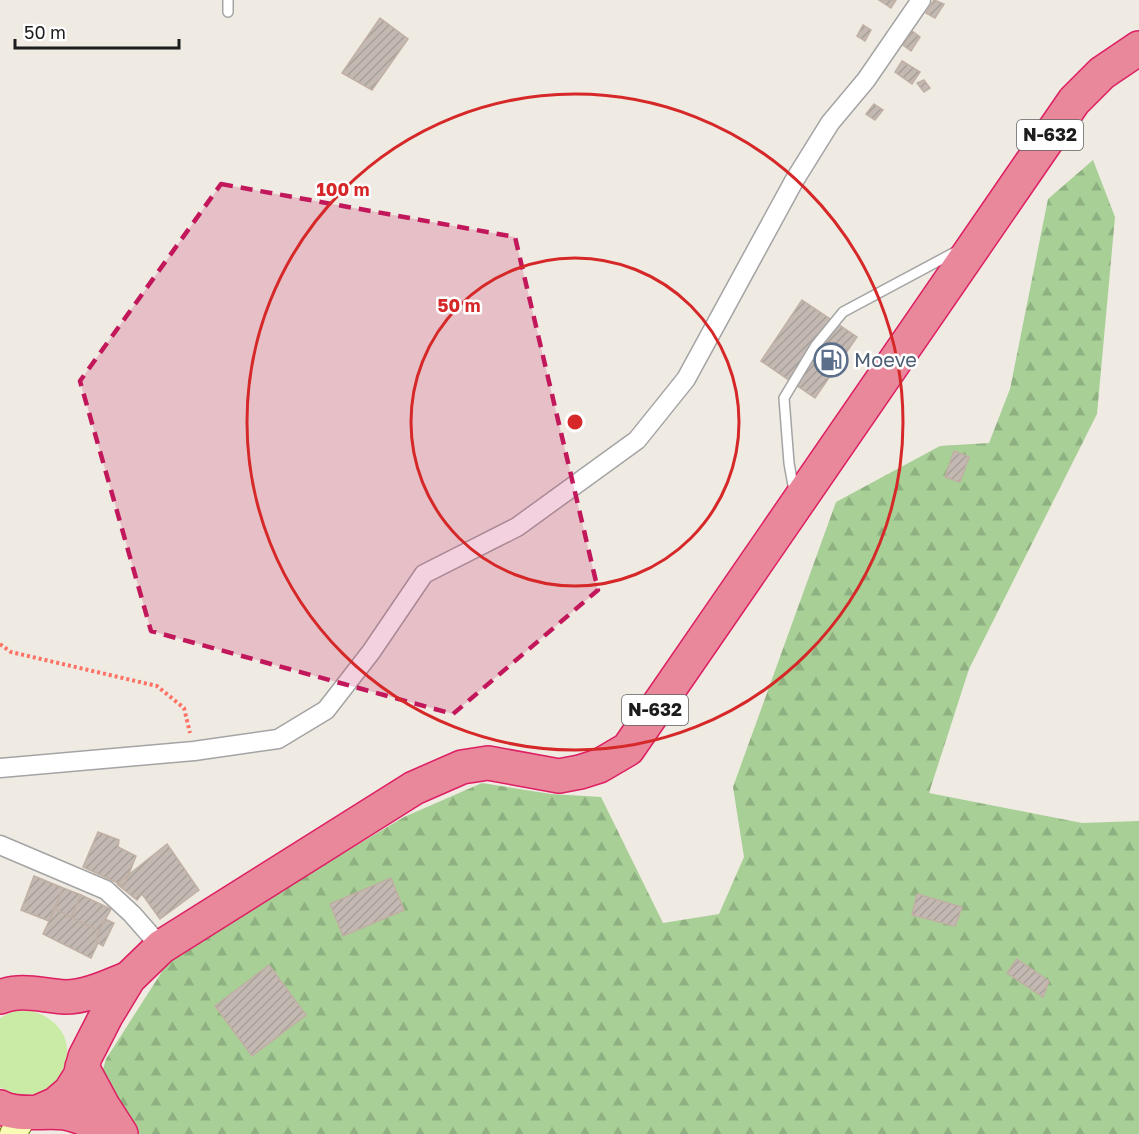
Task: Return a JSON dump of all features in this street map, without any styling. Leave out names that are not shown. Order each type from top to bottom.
[{"type":"highway","name":"N-632","points":[[129,978],[161,947],[414,788],[462,767],[488,763],[559,776],[599,766],[628,749],[1074,101],[1102,73],[1139,48]]},
{"type":"highway","points":[[0,997],[22,992],[68,997],[97,991],[129,978]]},
{"type":"highway","points":[[83,1062],[129,978]]},
{"type":"highway","points":[[20,1116],[56,1104],[70,1092],[80,1076],[83,1062],[83,1037],[75,1020],[61,1004],[43,994]]},
{"type":"highway","points":[[83,1062],[103,1106],[120,1134]]},
{"type":"highway","points":[[20,1116],[67,1113],[120,1134]]},
{"type":"street","points":[[0,768],[194,751],[278,739],[326,710],[371,652],[424,574],[517,527],[637,440],[686,379],[794,181],[830,123],[866,80],[921,0]]},
{"type":"street","points":[[0,845],[106,890],[132,914],[161,947]]},
{"type":"lane","points":[[228,0],[228,12]]},
{"type":"lane","points":[[796,503],[789,464],[784,398],[816,345],[843,312],[978,240]]},
{"type":"path","points":[[0,644],[11,652],[157,686],[184,708],[194,751]]},
{"type":"highlighted area","points":[[221,184],[515,237],[598,590],[453,714],[151,631],[80,381]]},
{"type":"green space","points":[[1093,160],[1115,217],[1097,414],[969,669],[929,793],[1082,823],[1139,821],[1139,1134],[84,1134],[106,1059],[172,956],[404,817],[482,783],[551,794],[601,797],[663,923],[719,914],[744,857],[733,787],[836,502],[940,446],[989,443],[1010,389],[1048,199]]},
{"type":"green space","points":[[28,1010],[51,1020],[63,1035],[67,1052],[63,1069],[54,1083],[39,1093],[21,1095],[0,1087],[0,1018],[14,1011]]},
{"type":"building","points":[[879,0],[896,0],[891,8]]},
{"type":"building","points":[[934,0],[944,4],[935,18],[926,13]]},
{"type":"building","points":[[380,18],[408,39],[372,90],[342,73]]},
{"type":"building","points":[[863,25],[871,30],[865,41],[857,36]]},
{"type":"building","points":[[912,31],[920,37],[911,51],[903,45]]},
{"type":"building","points":[[902,61],[920,72],[912,84],[895,72]]},
{"type":"building","points":[[924,80],[930,88],[924,92],[917,83]]},
{"type":"building","points":[[874,104],[883,110],[875,120],[866,114]]},
{"type":"building","points":[[802,300],[857,337],[815,398],[761,361]]},
{"type":"building","points":[[954,451],[969,457],[960,482],[945,477]]},
{"type":"building","points":[[98,832],[119,840],[118,847],[136,856],[124,886],[83,867]]},
{"type":"building","points":[[167,844],[199,890],[160,919],[142,894],[137,900],[117,884]]},
{"type":"building","points":[[34,876],[63,888],[49,921],[21,910]]},
{"type":"building","points":[[391,878],[404,910],[343,936],[330,904]]},
{"type":"building","points":[[63,888],[81,895],[71,917],[55,909]]},
{"type":"building","points":[[917,894],[962,907],[955,926],[912,915]]},
{"type":"building","points":[[81,895],[111,909],[99,931],[71,917]]},
{"type":"building","points":[[55,909],[99,931],[95,941],[98,943],[91,958],[43,934]]},
{"type":"building","points":[[105,919],[114,923],[103,946],[95,941]]},
{"type":"building","points":[[1017,959],[1049,981],[1043,997],[1007,973]]},
{"type":"building","points":[[269,965],[306,1015],[252,1056],[215,1006]]},
{"type":"place","name":"Moeve","points":[[831,360]]}]
